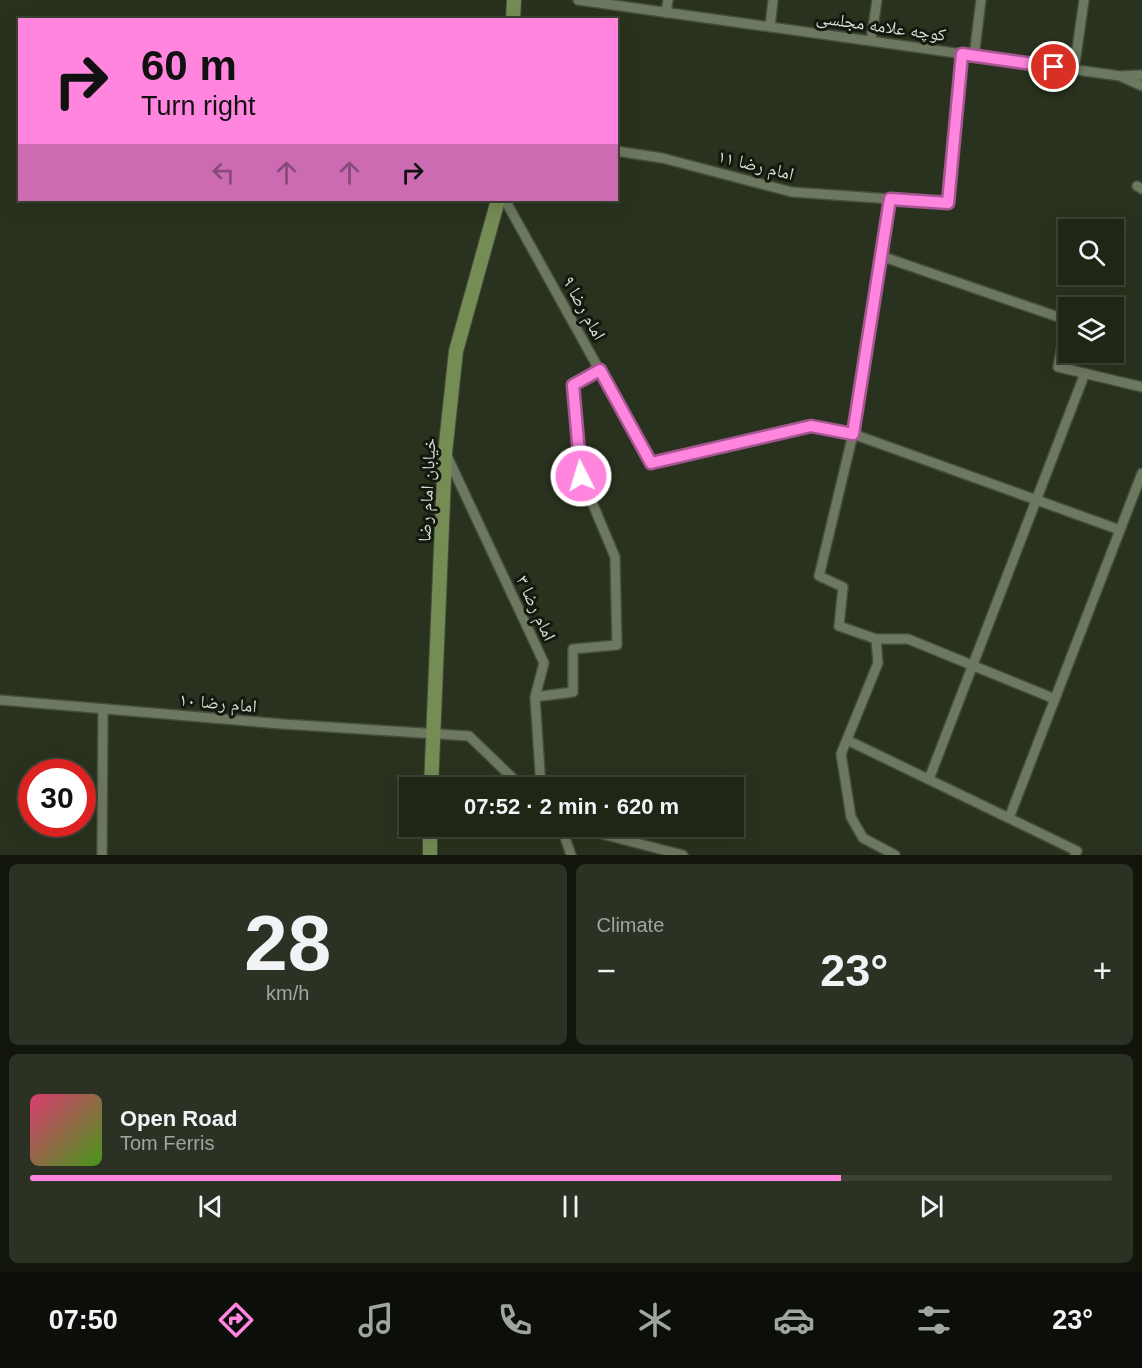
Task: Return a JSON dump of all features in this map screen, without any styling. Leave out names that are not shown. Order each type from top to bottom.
[{"type":"street","points":[[513,18],[514,0]]},
{"type":"street","name":"کوچه علامه مجلسی","points":[[578,0],[1120,76],[1142,86]]},
{"type":"street","points":[[666,12],[668,0]]},
{"type":"street","points":[[770,27],[773,0]]},
{"type":"street","points":[[871,41],[877,0]]},
{"type":"street","points":[[974,56],[981,0]]},
{"type":"street","points":[[1074,70],[1084,0]]},
{"type":"street","name":"امام رضا ۱۱","points":[[618,151],[662,158],[792,192],[948,203],[962,54]]},
{"type":"street","points":[[1120,76],[1142,75]]},
{"type":"street","points":[[890,199],[853,434],[819,576],[843,587],[839,626],[876,639],[908,639],[1055,699]]},
{"type":"street","name":"خیابان امام رضا","points":[[432,777],[445,453],[456,351],[498,201]]},
{"type":"street","name":"امام رضا ۹","points":[[506,201],[651,463],[811,426],[853,434]]},
{"type":"street","points":[[881,256],[1067,320],[1058,367],[1142,387]]},
{"type":"street","points":[[535,698],[573,692],[573,649],[617,645],[615,557],[581,476],[573,385],[600,370]]},
{"type":"street","points":[[929,779],[1085,374]]},
{"type":"street","points":[[853,434],[1120,530]]},
{"type":"street","name":"امام رضا ۳","points":[[445,453],[544,663],[535,698],[540,777]]},
{"type":"street","points":[[1009,818],[1142,472]]},
{"type":"street","points":[[876,639],[878,663],[841,754],[851,817],[863,838],[895,855]]},
{"type":"street","name":"امام رضا ۱۰","points":[[0,700],[282,724],[469,736],[512,777]]},
{"type":"street","points":[[102,855],[103,710]]},
{"type":"street","points":[[847,740],[1077,851],[1075,855]]},
{"type":"street","points":[[430,837],[430,855]]},
{"type":"street","points":[[565,837],[571,855]]},
{"type":"street","points":[[613,837],[683,855]]},
{"type":"route","points":[[581,476],[573,385],[600,370],[651,463],[811,426],[853,434],[890,199],[948,203],[962,54],[1054,67]]}]
